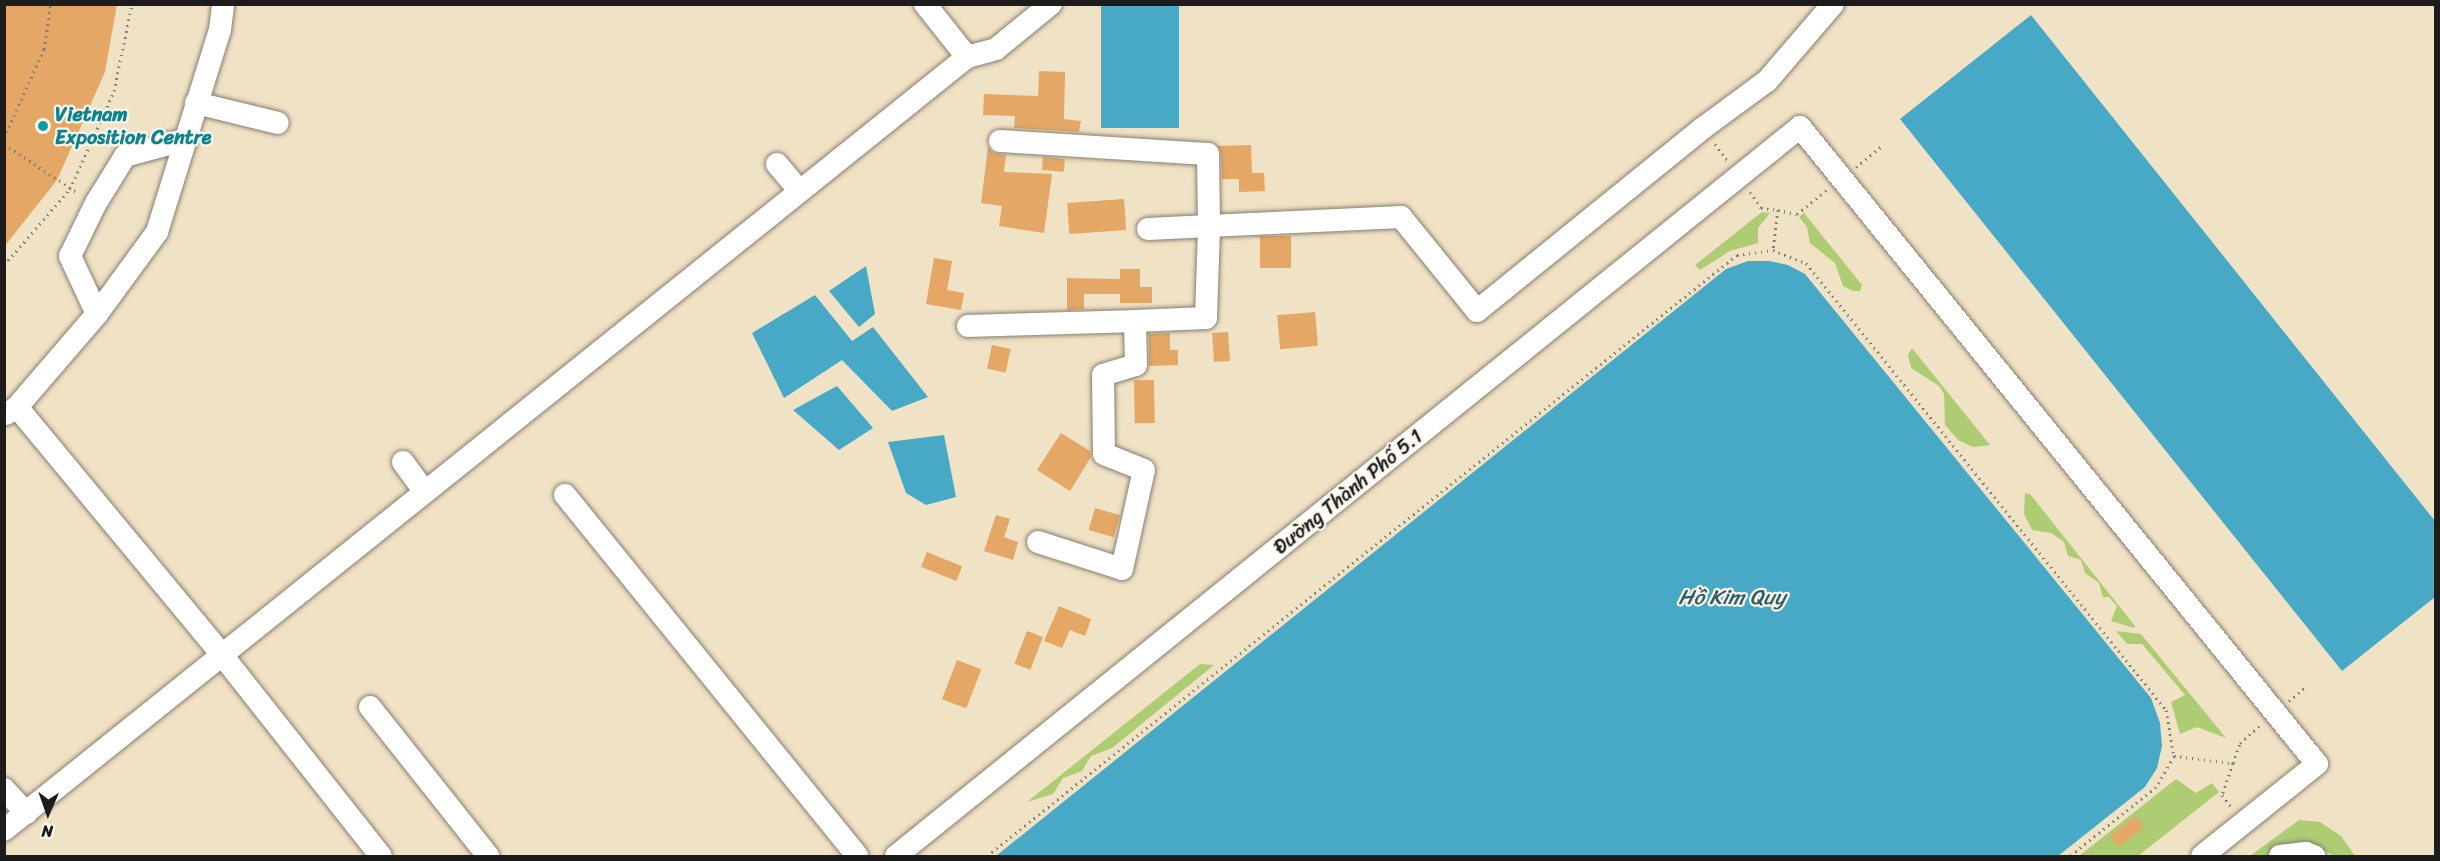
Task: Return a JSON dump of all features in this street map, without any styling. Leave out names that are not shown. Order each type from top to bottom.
[{"type":"street","points":[[223,4],[220,30],[157,232],[97,314],[11,411],[222,655],[381,856]]},
{"type":"street","points":[[925,4],[967,57]]},
{"type":"street","points":[[4,830],[967,57],[996,49],[1051,4]]},
{"type":"street","points":[[1148,229],[1401,217],[1477,311],[1703,128],[1767,81],[1833,4]]},
{"type":"street","points":[[196,103],[278,123]]},
{"type":"street","name":"Đường Thành Phố 5.1","points":[[896,856],[1800,127],[2317,764],[2244,823]]},
{"type":"street","points":[[97,314],[70,256],[96,203],[125,156],[187,139]]},
{"type":"street","points":[[968,326],[1206,318],[1209,226],[1208,154],[1000,141]]},
{"type":"street","points":[[777,164],[800,191]]},
{"type":"street","points":[[1038,543],[1122,569],[1144,470],[1104,454],[1103,375],[1136,365],[1135,321]]},
{"type":"street","points":[[403,462],[426,492]]},
{"type":"street","points":[[565,495],[857,856]]},
{"type":"street","points":[[370,707],[488,856]]},
{"type":"street","points":[[4,789],[26,813]]},
{"type":"street","points":[[2202,856],[2244,823]]},
{"type":"street","points":[[2280,856],[2310,855]]},
{"type":"path","points":[[4,138],[44,49],[51,4]]},
{"type":"path","points":[[4,265],[70,189],[114,91],[132,4]]},
{"type":"path","points":[[4,144],[70,189],[96,203]]},
{"type":"path","points":[[987,856],[1737,255],[1773,250],[1806,263],[2166,710],[2174,756],[2156,787],[2070,856]]},
{"type":"path","points":[[2174,756],[2233,763],[2222,795],[2244,823]]},
{"type":"green space","points":[[1762,212],[1770,213],[1758,228],[1758,243],[1730,251],[1700,270],[1695,265]]},
{"type":"green space","points":[[1804,213],[1862,285],[1860,291],[1853,291],[1843,286],[1835,263],[1810,243],[1807,227],[1799,217]]},
{"type":"green space","points":[[1912,348],[1990,445],[1973,447],[1958,440],[1945,425],[1944,394],[1939,386],[1911,368],[1908,355]]},
{"type":"green space","points":[[2025,493],[2030,494],[2135,626],[2134,628],[2111,621],[2117,606],[2109,597],[2103,597],[2099,583],[2085,573],[2081,560],[2068,556],[2064,542],[2051,533],[2032,530],[2024,514]]},
{"type":"green space","points":[[2116,631],[2141,634],[2226,738],[2197,727],[2180,734],[2171,702],[2185,695],[2142,644],[2127,644]]},
{"type":"green space","points":[[1200,664],[1214,665],[1112,748],[1091,756],[1082,771],[1063,778],[1053,794],[1027,802]]},
{"type":"green space","points":[[2176,779],[2196,793],[2212,783],[2219,792],[2138,856],[2079,856]]},
{"type":"green space","points":[[2299,820],[2320,822],[2341,836],[2355,856],[2334,856],[2322,849],[2280,848],[2269,856],[2250,856]]},
{"type":"water","points":[[1101,5],[1179,5],[1179,128],[1101,128]]},
{"type":"water","points":[[2031,15],[2435,521],[2435,597],[2342,671],[1900,119]]},
{"type":"water","name":"Hồ Kim Quy","points":[[1748,261],[1769,261],[1788,265],[1805,274],[2151,698],[2160,723],[2162,746],[2157,768],[2145,787],[2058,856],[996,856],[1726,269]]},
{"type":"water","points":[[866,266],[875,314],[859,327],[829,291]]},
{"type":"water","points":[[815,295],[852,341],[873,327],[928,397],[892,411],[842,360],[784,398],[752,333]]},
{"type":"water","points":[[837,386],[873,428],[839,450],[793,410]]},
{"type":"water","points":[[944,435],[956,497],[926,505],[906,493],[888,442]]},
{"type":"building","name":"Vietnam Exposition Centre","points":[[4,4],[117,4],[105,72],[57,180],[4,247]]},
{"type":"building","points":[[1039,71],[1065,72],[1064,119],[1081,121],[1079,132],[1014,128],[1015,116],[983,115],[984,94],[1038,96]]},
{"type":"building","points":[[1251,145],[1252,173],[1264,173],[1265,191],[1239,192],[1239,179],[1222,179],[1221,154],[1218,146]]},
{"type":"building","points":[[988,147],[993,153],[1006,155],[1004,172],[1052,174],[1044,233],[999,226],[1002,206],[981,203]]},
{"type":"building","points":[[1043,157],[1065,159],[1064,172],[1042,170]]},
{"type":"building","points":[[1124,199],[1126,230],[1069,234],[1067,203]]},
{"type":"building","points":[[1260,236],[1291,236],[1291,268],[1260,268]]},
{"type":"building","points":[[934,258],[952,261],[947,290],[964,293],[961,310],[926,304]]},
{"type":"building","points":[[1120,269],[1140,269],[1140,287],[1152,287],[1152,303],[1120,303],[1120,294],[1084,294],[1084,309],[1067,310],[1067,278],[1120,279]]},
{"type":"building","points":[[1315,312],[1318,346],[1280,349],[1277,315]]},
{"type":"building","points":[[1228,332],[1230,361],[1214,362],[1212,333]]},
{"type":"building","points":[[1170,333],[1170,350],[1178,350],[1178,365],[1149,366],[1149,334]]},
{"type":"building","points":[[992,345],[1011,349],[1006,372],[987,368]]},
{"type":"building","points":[[1134,380],[1154,380],[1155,423],[1135,423]]},
{"type":"building","points":[[1061,433],[1090,451],[1091,457],[1070,491],[1037,470]]},
{"type":"building","points":[[1095,508],[1120,515],[1114,537],[1089,530]]},
{"type":"building","points":[[996,515],[1010,519],[1004,537],[1018,542],[1013,560],[984,551]]},
{"type":"building","points":[[927,552],[962,566],[956,581],[921,567]]},
{"type":"building","points":[[1059,606],[1091,619],[1085,636],[1070,630],[1062,648],[1044,641]]},
{"type":"building","points":[[1027,631],[1043,637],[1030,670],[1014,664]]},
{"type":"building","points":[[957,660],[981,669],[966,709],[942,699]]},
{"type":"building","points":[[2135,816],[2144,827],[2119,847],[2110,836]]},
{"type":"place","name":"Vietnam Exposition Centre","points":[[43,126]]}]
